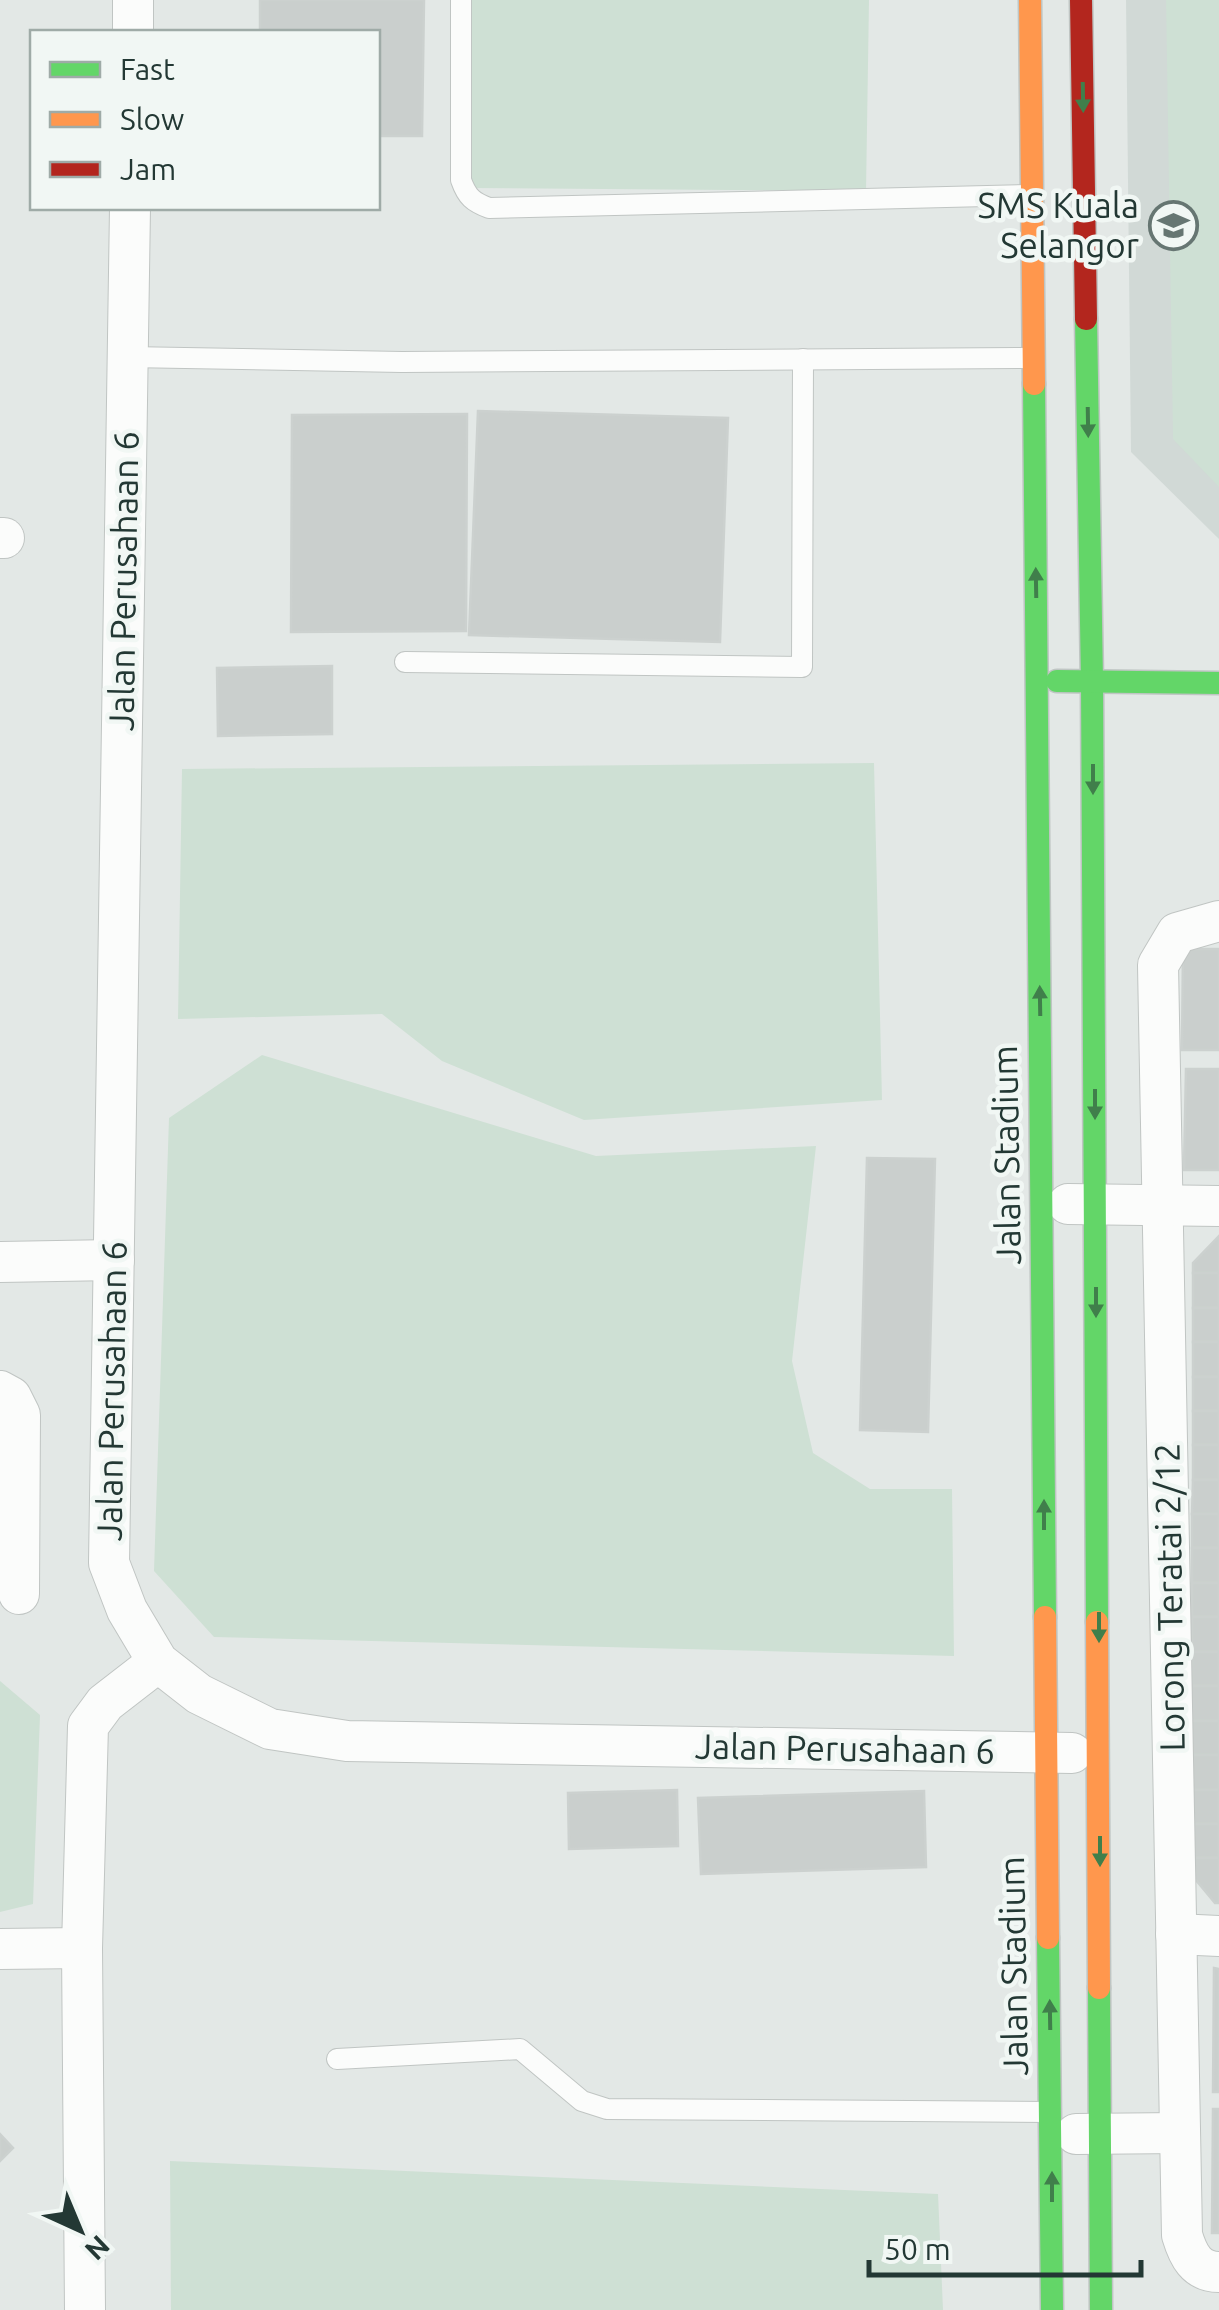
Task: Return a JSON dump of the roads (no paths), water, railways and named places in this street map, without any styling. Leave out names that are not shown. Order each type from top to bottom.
[{"type":"street","points":[[133,0],[133,30]]},
{"type":"street","name":"Jalan Stadium","points":[[1030,0],[1052,2310]]},
{"type":"street","points":[[1081,0],[1092,681],[1101,2310]]},
{"type":"street","name":"Jalan Perusahaan 6","points":[[130,210],[109,1562],[126,1610],[158,1662],[199,1694],[270,1729],[347,1741],[1100,1753]]},
{"type":"street","points":[[1037,681],[1219,683]]},
{"type":"street","name":"Lorong Teratai 2/12","points":[[1207,2268],[1182,2235],[1158,966],[1177,933],[1219,921]]},
{"type":"street","points":[[1042,1204],[1219,1206]]},
{"type":"street","points":[[0,1262],[114,1260]]},
{"type":"street","points":[[6,1394],[20,1415],[19,1594]]},
{"type":"street","points":[[84,2310],[82,1948],[88,1726],[104,1703],[158,1662]]},
{"type":"street","points":[[1176,1934],[1219,1936]]},
{"type":"street","points":[[0,1948],[82,1948]]},
{"type":"street","points":[[1052,2123],[1102,2134],[1180,2133]]},
{"type":"lane","points":[[461,0],[461,180],[466,195],[474,203],[490,208],[1032,195]]},
{"type":"lane","points":[[128,358],[402,362],[1034,358]]},
{"type":"lane","points":[[405,662],[802,667],[804,359]]},
{"type":"lane","points":[[337,2059],[520,2049],[582,2102],[607,2109],[1052,2123]]},
{"type":"place","name":"SMS Kuala Selangor","points":[[1174,226]]}]
